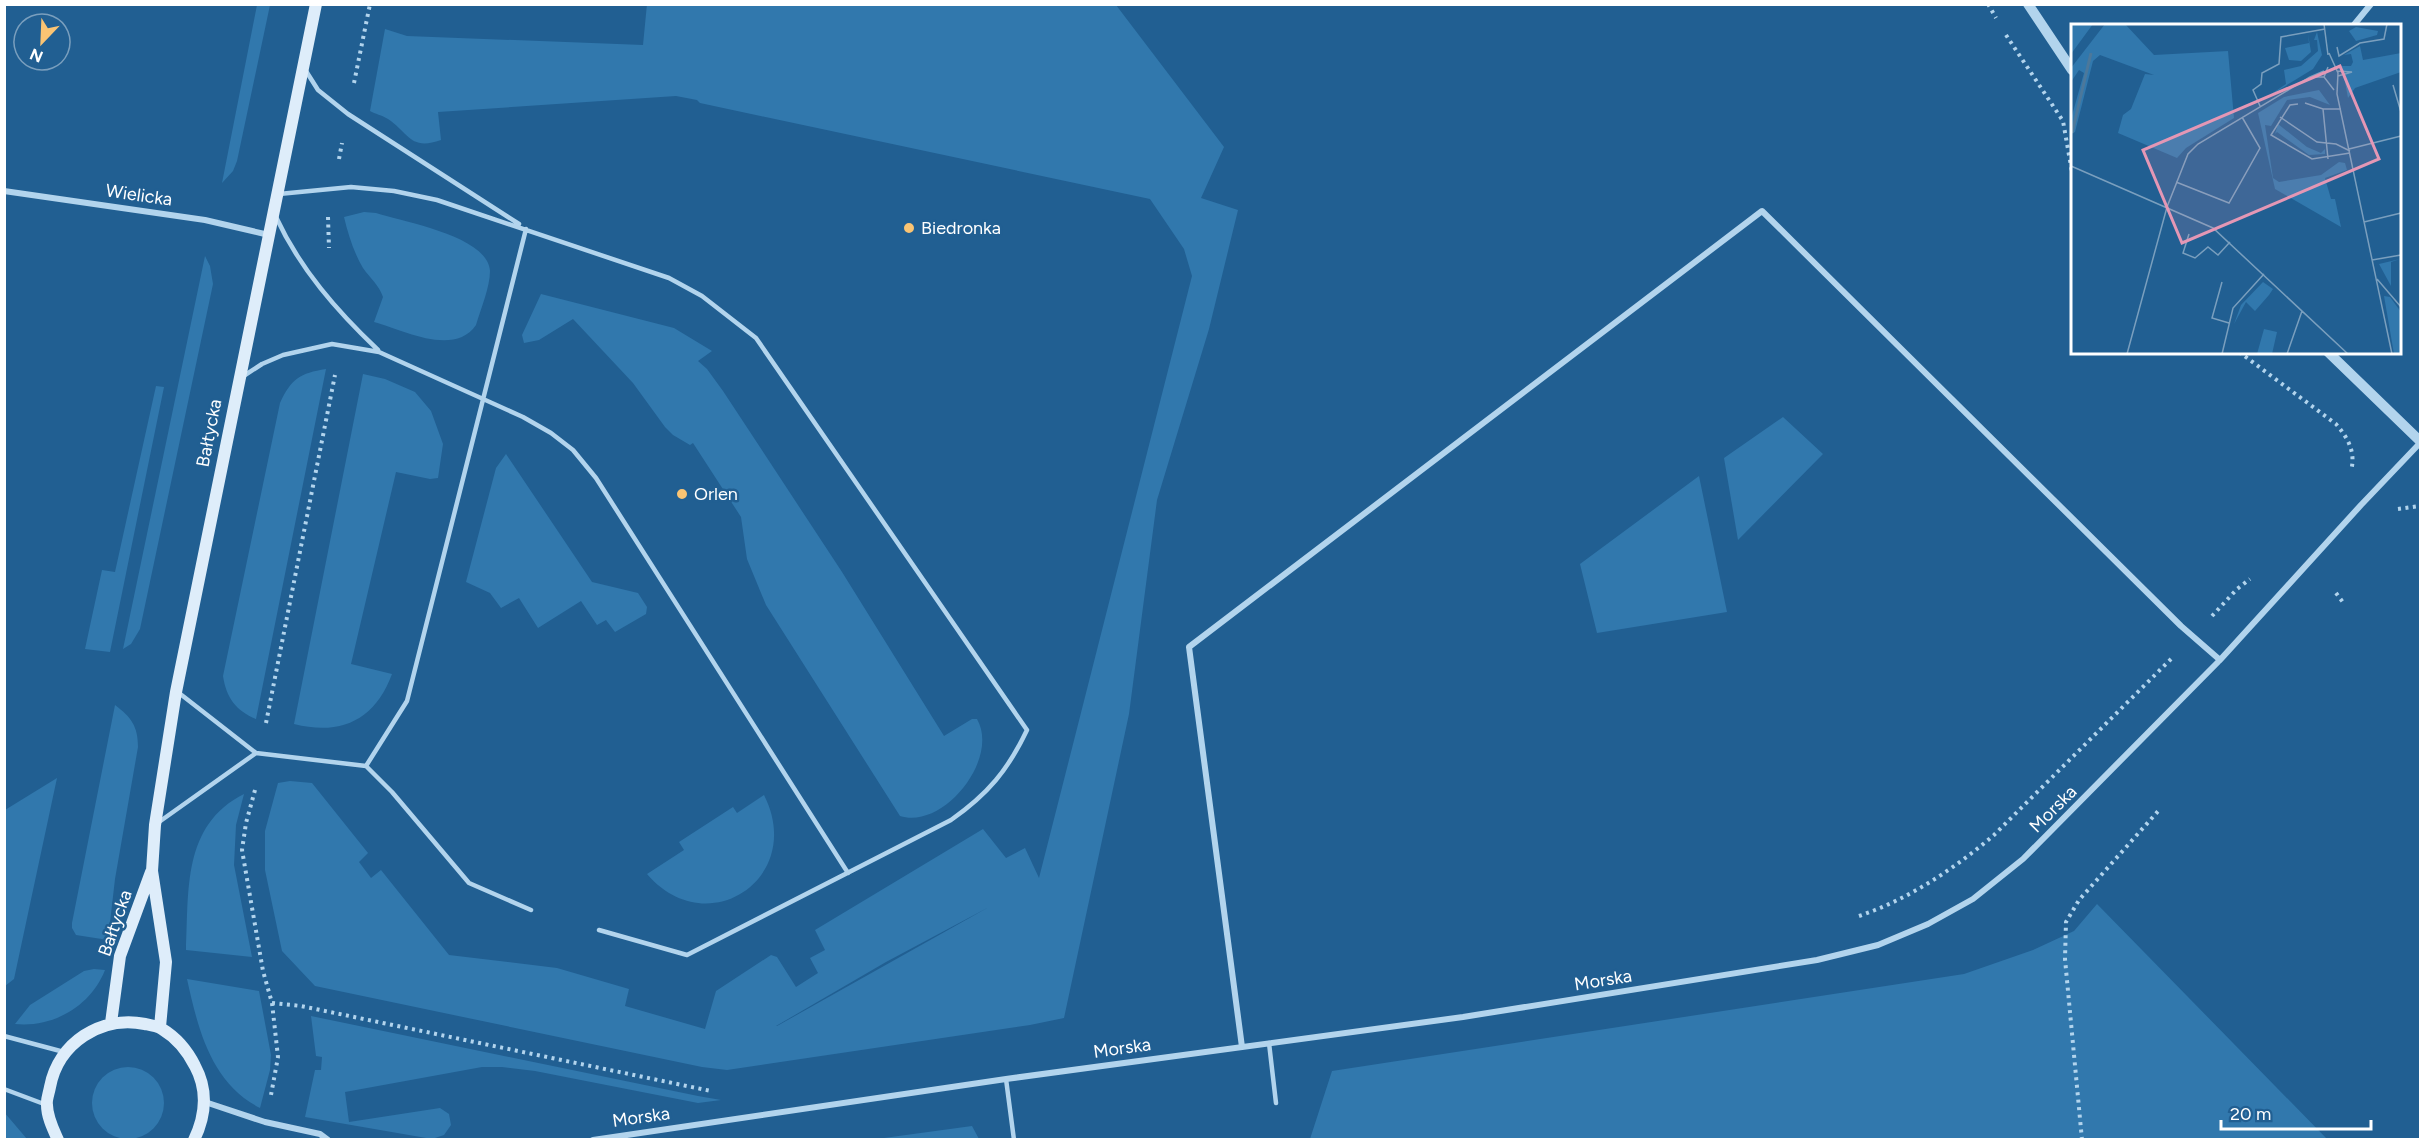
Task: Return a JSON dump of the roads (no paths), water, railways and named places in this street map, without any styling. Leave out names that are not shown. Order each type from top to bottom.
[{"type":"main road","name":"Bałtycka","points":[[160,1027],[166,962],[152,871],[154,825],[176,692],[316,4]]},
{"type":"main road","name":"Bałtycka","points":[[111,1023],[120,956],[152,871]]},
{"type":"main road","points":[[58,1140],[46,1104],[51,1078],[64,1052],[85,1034],[111,1023],[136,1022],[160,1027],[185,1048],[201,1078],[205,1102],[201,1124],[194,1140]]},
{"type":"street","points":[[2028,4],[2071,67]]},
{"type":"street","points":[[2355,24],[2371,4]]},
{"type":"street","name":"Wielicka","points":[[4,191],[205,220],[269,235]]},
{"type":"street","points":[[1242,1047],[1189,647],[1762,211],[2181,626],[2220,660]]},
{"type":"street","points":[[2330,354],[2421,442]]},
{"type":"street","name":"Morska","points":[[593,1140],[1006,1079],[1463,1017],[1817,960],[1878,945],[1928,924],[1973,899],[2023,859],[2220,660],[2421,442]]},
{"type":"street","points":[[205,1102],[266,1122],[320,1134],[328,1140]]},
{"type":"lane","points":[[303,67],[318,90],[348,114],[526,229]]},
{"type":"lane","points":[[278,194],[351,188],[394,191],[437,200],[669,278],[702,296],[756,338],[1027,730],[1014,757],[999,778],[980,798],[951,820],[687,955],[600,930]]},
{"type":"lane","points":[[274,212],[287,242],[328,300],[380,352]]},
{"type":"lane","points":[[366,765],[407,701],[526,229]]},
{"type":"lane","points":[[239,379],[262,364],[283,355],[332,344],[380,352],[523,417],[551,433],[573,450],[596,478],[848,873]]},
{"type":"lane","points":[[176,692],[256,753],[366,765],[392,792],[469,883],[531,910]]},
{"type":"lane","points":[[154,825],[256,753]]},
{"type":"lane","points":[[4,1036],[64,1052]]},
{"type":"lane","points":[[1269,1043],[1276,1103]]},
{"type":"lane","points":[[1006,1079],[1014,1140]]},
{"type":"lane","points":[[4,1089],[46,1104]]},
{"type":"place","name":"Biedronka","points":[[909,228]]},
{"type":"place","name":"Orlen","points":[[682,494]]}]
